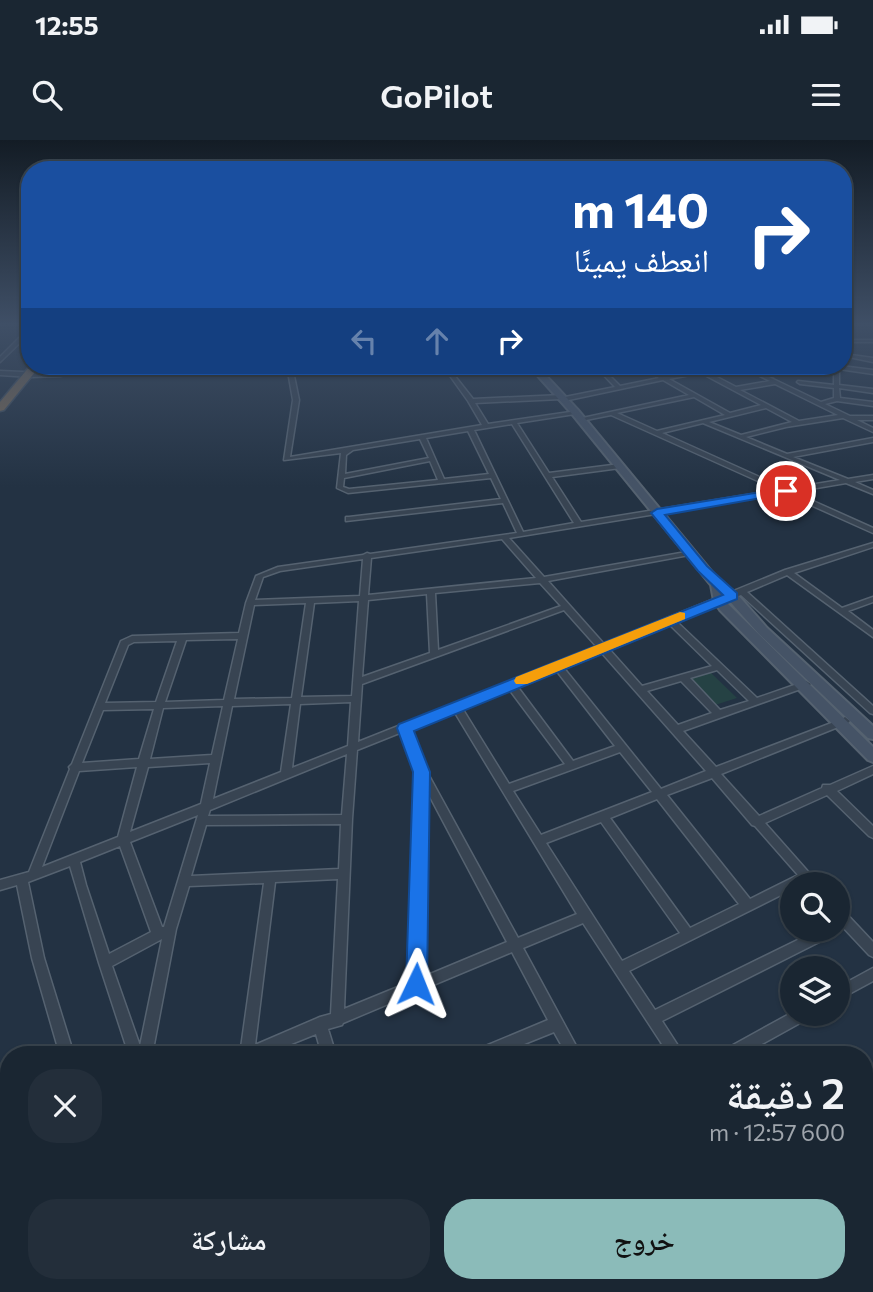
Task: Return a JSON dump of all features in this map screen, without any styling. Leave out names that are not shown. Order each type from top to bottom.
[{"type":"highway","points":[[0,395],[18,379]]},
{"type":"highway","points":[[0,408],[19,379]]},
{"type":"street","points":[[292,379],[296,400],[286,459],[513,421],[612,413],[692,396]]},
{"type":"street","points":[[454,379],[485,425]]},
{"type":"street","points":[[545,379],[578,415],[717,585],[873,711]]},
{"type":"street","points":[[610,379],[619,388]]},
{"type":"street","points":[[471,401],[563,398],[663,379],[728,414]]},
{"type":"street","points":[[716,379],[798,423]]},
{"type":"street","points":[[769,379],[873,430]]},
{"type":"street","points":[[799,393],[800,379]]},
{"type":"street","points":[[836,379],[837,399]]},
{"type":"street","points":[[735,389],[775,382]]},
{"type":"street","points":[[800,382],[873,391]]},
{"type":"street","points":[[821,404],[837,399],[873,404]]},
{"type":"street","points":[[657,433],[766,406]]},
{"type":"street","points":[[612,413],[873,531]]},
{"type":"street","points":[[740,437],[798,423],[846,417],[873,418]]},
{"type":"street","points":[[513,421],[579,525]]},
{"type":"street","points":[[702,421],[873,492]]},
{"type":"street","points":[[470,428],[520,534]]},
{"type":"street","points":[[422,436],[442,481]]},
{"type":"street","points":[[786,456],[873,440]]},
{"type":"street","points":[[347,450],[343,454],[340,488],[348,491],[493,476]]},
{"type":"street","points":[[342,475],[433,459]]},
{"type":"street","points":[[548,474],[620,466]]},
{"type":"street","points":[[146,1046],[164,932],[184,881],[206,806],[256,582],[268,571],[504,537],[873,477]]},
{"type":"street","points":[[349,519],[505,501]]},
{"type":"street","points":[[504,537],[802,872]]},
{"type":"street","points":[[0,885],[27,878],[405,728],[788,572],[873,545]]},
{"type":"street","points":[[250,603],[363,598],[542,580],[689,553]]},
{"type":"street","points":[[337,1020],[347,819],[367,555]]},
{"type":"street","points":[[788,572],[873,634]]},
{"type":"street","points":[[431,591],[434,654]]},
{"type":"street","points":[[731,596],[840,722],[873,756]]},
{"type":"street","points":[[841,611],[873,598]]},
{"type":"street","points":[[286,774],[310,601]]},
{"type":"street","points":[[358,682],[565,607]]},
{"type":"street","points":[[670,620],[757,702]]},
{"type":"street","points":[[64,1046],[38,958],[27,878],[124,643],[132,639],[243,636]]},
{"type":"street","points":[[164,932],[123,839],[159,706],[182,638]]},
{"type":"street","points":[[557,665],[748,906]]},
{"type":"street","points":[[640,690],[718,667]]},
{"type":"street","points":[[683,677],[719,715]]},
{"type":"street","points":[[675,730],[808,683]]},
{"type":"street","points":[[808,683],[873,734]]},
{"type":"street","points":[[511,685],[571,765]]},
{"type":"street","points":[[98,707],[357,699]]},
{"type":"street","points":[[456,707],[585,916],[671,1046]]},
{"type":"street","points":[[539,841],[855,718]]},
{"type":"street","points":[[405,728],[422,772],[569,1046]]},
{"type":"street","points":[[506,789],[623,747]]},
{"type":"street","points":[[74,767],[217,759]]},
{"type":"street","points":[[756,822],[827,788],[873,770]]},
{"type":"street","points":[[416,984],[422,772]]},
{"type":"street","points":[[827,788],[873,833]]},
{"type":"street","points":[[602,815],[687,933]]},
{"type":"street","points":[[201,821],[347,819]]},
{"type":"street","points":[[74,859],[82,892],[102,945],[105,963],[133,1046]]},
{"type":"street","points":[[184,881],[345,874]]},
{"type":"street","points":[[249,1046],[270,878]]},
{"type":"street","points":[[621,968],[687,933],[780,892]]},
{"type":"street","points":[[269,1046],[585,916]]},
{"type":"street","points":[[850,928],[872,949]]},
{"type":"street","points":[[105,963],[164,932]]},
{"type":"street","points":[[652,1019],[807,942]]},
{"type":"street","points":[[850,987],[873,974]]},
{"type":"street","points":[[320,1024],[326,1046]]},
{"type":"street","points":[[503,1046],[556,1024]]},
{"type":"street","points":[[745,1046],[781,1026]]},
{"type":"green space","points":[[710,672],[737,698],[715,705],[689,679]]},
{"type":"slow traffic","points":[[521,681],[680,616]]},
{"type":"route","points":[[416,984],[422,772],[405,728],[732,596],[717,585],[657,513],[786,491]]}]
